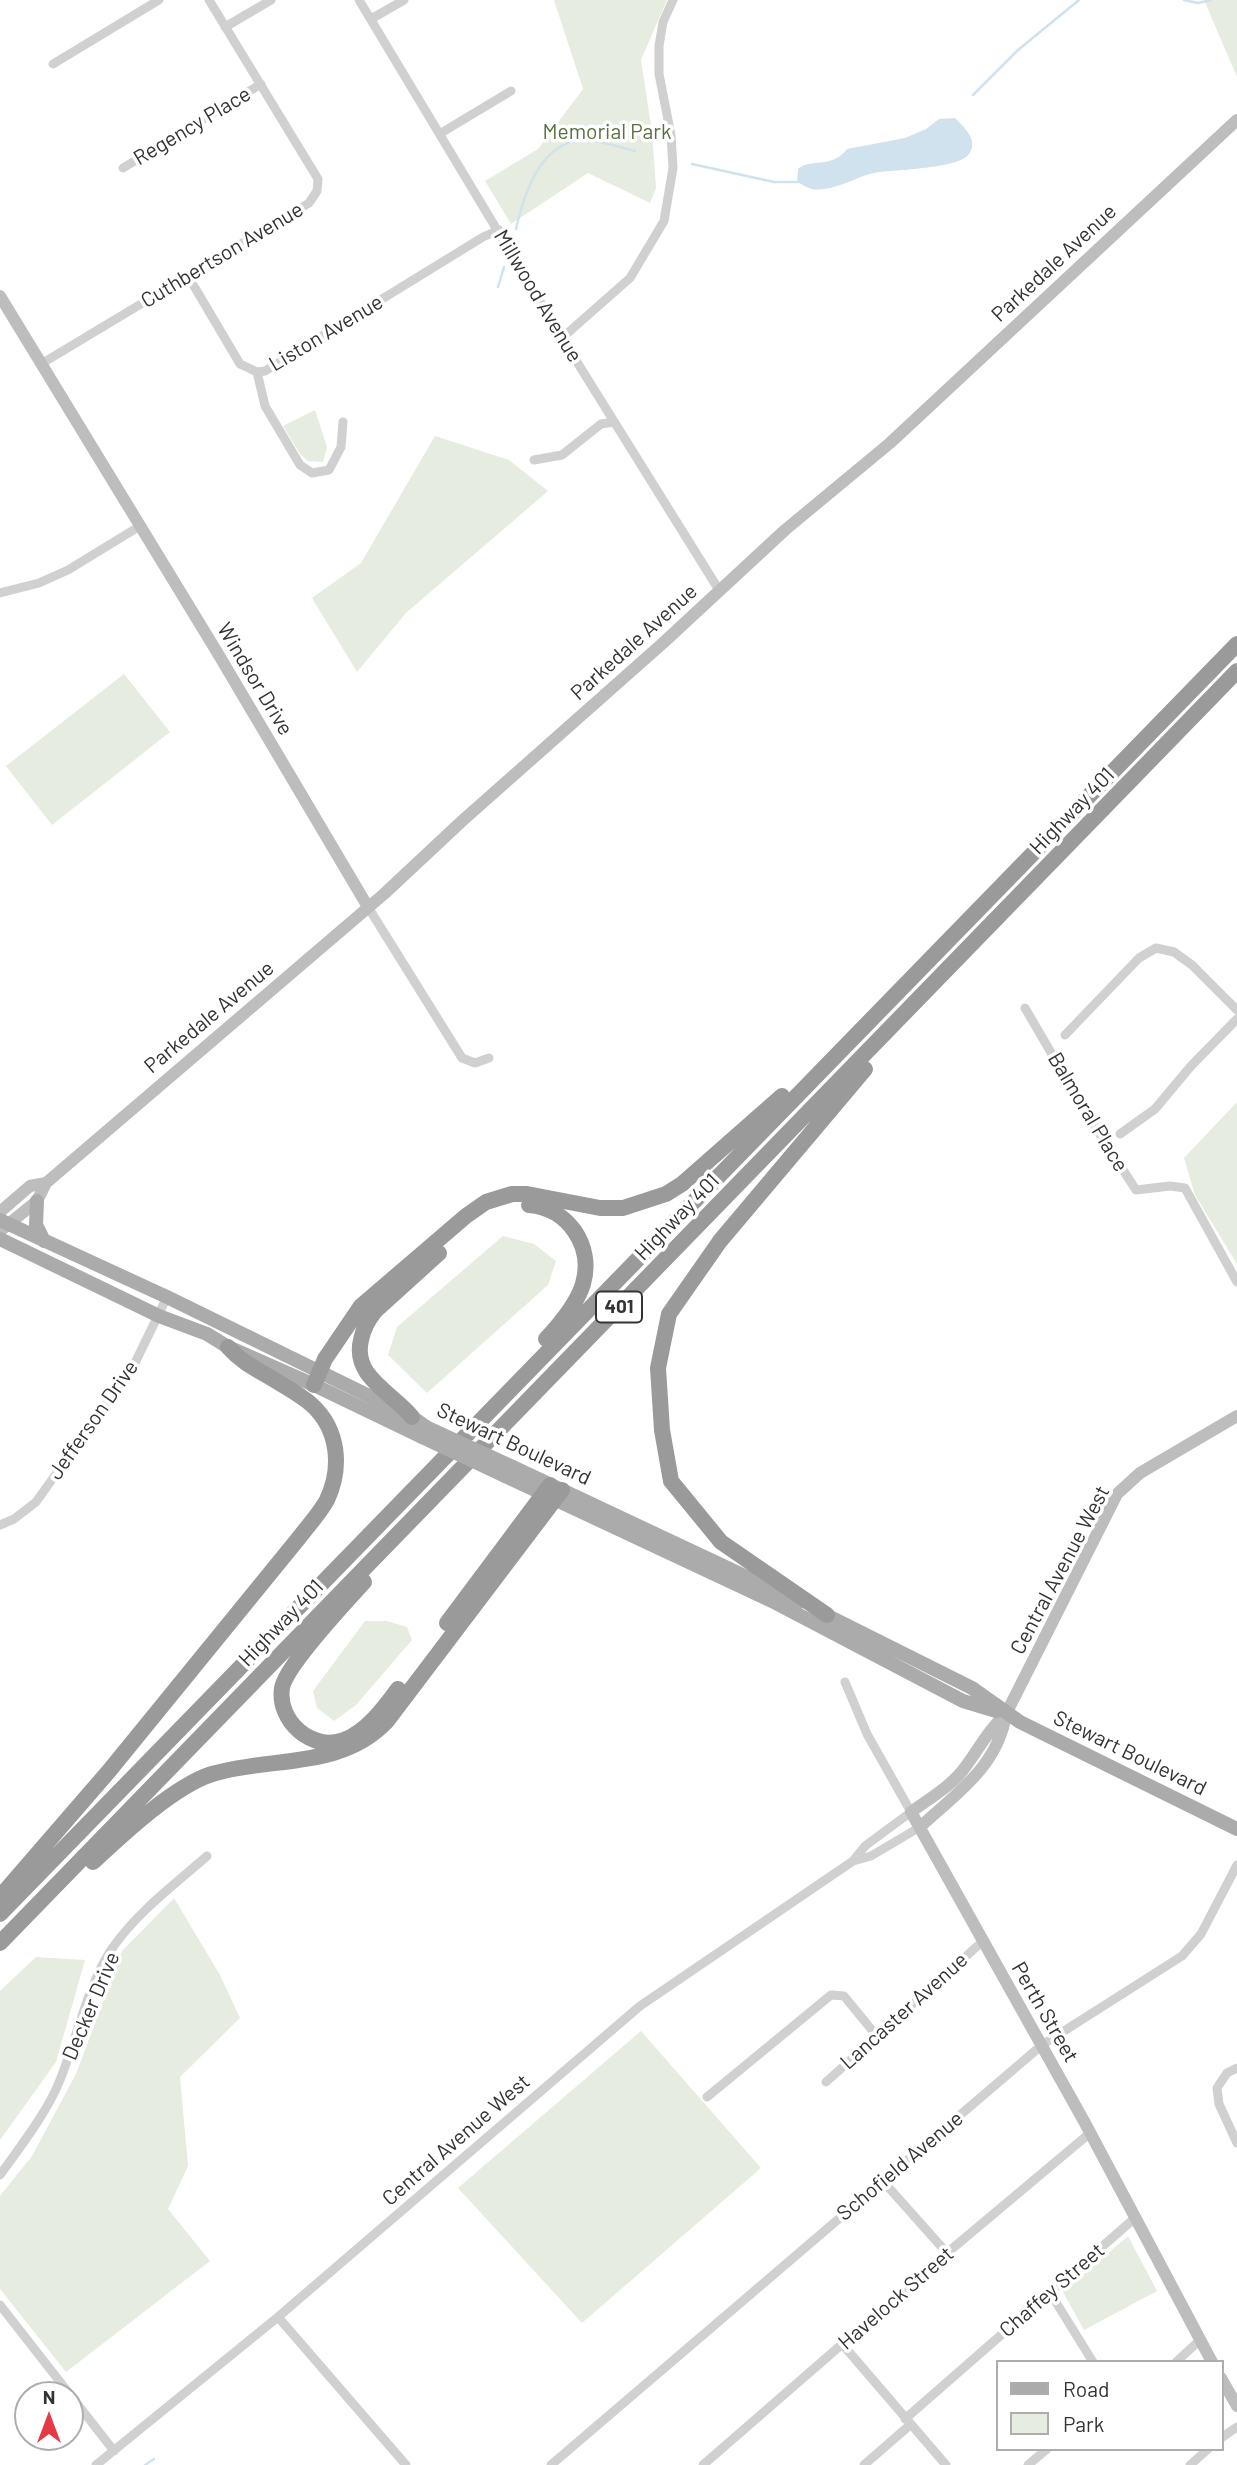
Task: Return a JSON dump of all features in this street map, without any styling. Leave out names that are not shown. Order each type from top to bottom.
[{"type":"highway","name":"Highway 401","points":[[0,1914],[1237,644]]},
{"type":"highway","name":"Highway 401","points":[[0,1943],[1237,671]]},
{"type":"highway","points":[[827,1615],[721,1542],[671,1480],[662,1430],[658,1367],[669,1314],[720,1241],[872,1060],[920,1009],[929,990]]},
{"type":"highway","points":[[317,1379],[325,1359],[361,1306],[486,1202],[512,1194],[527,1194],[600,1208],[623,1208],[666,1194],[740,1136],[825,1057],[854,1037]]},
{"type":"highway","points":[[412,1417],[402,1404],[373,1382],[363,1370],[359,1357],[360,1345],[368,1319],[400,1287],[476,1220],[489,1212],[501,1206],[542,1206],[565,1218],[580,1242],[585,1264],[583,1286],[564,1319],[470,1422],[446,1455]]},
{"type":"highway","points":[[0,1897],[109,1771],[326,1501],[337,1461],[334,1437],[326,1423],[312,1405],[272,1378],[241,1362],[228,1347]]},
{"type":"highway","points":[[384,1548],[375,1569],[285,1679],[282,1697],[284,1712],[298,1730],[313,1739],[326,1742],[343,1741],[371,1720],[392,1698],[553,1492]]},
{"type":"highway","points":[[19,1924],[39,1913],[108,1847],[170,1797],[191,1784],[210,1774],[244,1767],[327,1756],[357,1745],[374,1734],[387,1721],[553,1492]]},
{"type":"main road","points":[[37,1201],[36,1225],[44,1241]]},
{"type":"main road","name":"Stewart Boulevard","points":[[2,1222],[167,1297],[317,1379],[553,1492],[776,1603],[964,1701],[1006,1714],[1237,1829]]},
{"type":"main road","name":"Stewart Boulevard","points":[[0,1239],[159,1316],[207,1334],[228,1347],[412,1417],[424,1432]]},
{"type":"main road","name":"Stewart Boulevard","points":[[553,1492],[827,1615],[972,1688],[1006,1714]]},
{"type":"street","points":[[53,65],[159,0]]},
{"type":"street","name":"Cuthbertson Avenue","points":[[41,363],[309,203],[317,191],[318,179],[209,0]]},
{"type":"street","points":[[225,27],[271,0]]},
{"type":"street","name":"Millwood Avenue","points":[[359,0],[562,338],[719,590]]},
{"type":"street","points":[[371,19],[404,0]]},
{"type":"street","points":[[562,338],[630,278],[664,221],[673,168],[671,135],[659,74],[659,46],[663,22],[673,0]]},
{"type":"street","name":"Regency Place","points":[[123,168],[261,84]]},
{"type":"street","points":[[441,133],[510,90]]},
{"type":"street","name":"Parkedale Avenue","points":[[2,1222],[37,1201],[46,1183],[368,907],[812,506],[890,443],[1091,253],[1237,120]]},
{"type":"street","name":"Liston Avenue","points":[[188,276],[240,364],[257,372],[265,370],[483,237],[499,230]]},
{"type":"street","name":"Windsor Drive","points":[[0,296],[462,1058],[475,1063],[489,1058]]},
{"type":"street","points":[[257,372],[265,406],[300,465],[312,473],[329,470],[341,447],[343,422]]},
{"type":"street","points":[[534,460],[562,455],[601,424],[614,422]]},
{"type":"street","points":[[0,593],[39,583],[68,570],[140,526]]},
{"type":"street","points":[[1065,1035],[1139,958],[1156,948],[1174,952],[1192,965],[1237,1010]]},
{"type":"street","name":"Balmoral Place","points":[[1025,1008],[1088,1116],[1136,1190],[1170,1186],[1185,1188],[1237,1282]]},
{"type":"street","points":[[1120,1134],[1155,1109],[1191,1066],[1237,1019]]},
{"type":"street","name":"Parkedale Avenue","points":[[2,1222],[30,1186],[46,1183]]},
{"type":"street","name":"Jefferson Drive","points":[[0,1525],[36,1502],[134,1365],[167,1297]]},
{"type":"street","name":"Central Avenue West","points":[[853,1861],[871,1856],[920,1827],[985,1767],[1003,1733],[1006,1714],[1117,1494],[1140,1473],[1237,1416]]},
{"type":"street","name":"Perth Street","points":[[845,1682],[867,1734],[1042,2045],[1211,2360]]},
{"type":"street","name":"Central Avenue West","points":[[96,2465],[278,2318],[640,2006],[853,1861],[865,1846],[948,1785],[965,1768],[991,1727],[1006,1714]]},
{"type":"street","name":"Decker Drive","points":[[0,2175],[59,2083],[89,1998],[111,1951],[143,1912],[207,1856]]},
{"type":"street","name":"Schofield Avenue","points":[[551,2465],[1042,2045],[1182,1956],[1201,1934],[1237,1865]]},
{"type":"street","name":"Lancaster Avenue","points":[[826,2082],[983,1941]]},
{"type":"street","points":[[707,2097],[831,1994],[844,1996],[876,2035]]},
{"type":"street","points":[[1237,2068],[1227,2073],[1217,2088],[1219,2104],[1237,2143]]},
{"type":"street","name":"Havelock Street","points":[[703,2465],[1090,2133]]},
{"type":"street","points":[[882,2180],[947,2253]]},
{"type":"street","name":"Chaffey Street","points":[[864,2465],[1049,2291],[1136,2217]]},
{"type":"street","points":[[1049,2291],[1092,2360]]},
{"type":"street","points":[[0,2305],[114,2451]]},
{"type":"street","points":[[278,2318],[406,2465]]},
{"type":"street","points":[[1178,2360],[1200,2340]]},
{"type":"street","points":[[843,2345],[946,2465]]},
{"type":"street","points":[[1223,2382],[1237,2406]]},
{"type":"street","points":[[1028,2465],[1045,2451]]},
{"type":"street","points":[[1190,2465],[1206,2451]]},
{"type":"green space","name":"Memorial Park","points":[[554,0],[667,0],[641,60],[652,132],[656,188],[650,203],[588,173],[511,224],[485,181],[538,149],[583,89]]},
{"type":"green space","points":[[1204,0],[1237,0],[1237,77]]},
{"type":"green space","points":[[315,410],[327,447],[323,462],[308,461],[300,454],[283,426]]},
{"type":"green space","points":[[435,436],[509,460],[548,491],[406,613],[357,672],[312,598],[361,563]]},
{"type":"green space","points":[[124,674],[170,732],[52,825],[6,766]]},
{"type":"green space","points":[[1237,1102],[1237,1264],[1195,1195],[1184,1158]]},
{"type":"green space","points":[[503,1236],[534,1244],[556,1261],[548,1285],[427,1393],[388,1355],[397,1327]]},
{"type":"green space","points":[[365,1621],[387,1621],[407,1627],[412,1640],[356,1705],[334,1721],[317,1708],[313,1691]]},
{"type":"green space","points":[[174,1898],[220,1975],[240,2018],[180,2077],[188,2166],[168,2209],[210,2261],[66,2372],[0,2289],[0,2196],[32,2156],[76,2074],[122,1951]]},
{"type":"green space","points":[[36,1957],[85,1960],[56,2062],[0,2140],[0,1991]]},
{"type":"green space","points":[[641,2031],[761,2168],[582,2323],[458,2188]]},
{"type":"green space","points":[[1128,2236],[1157,2291],[1084,2330],[1063,2292]]},
{"type":"water","points":[[955,118],[966,130],[972,144],[969,154],[963,159],[928,168],[872,173],[820,190],[797,182],[798,169],[803,166],[835,159],[847,149],[905,138],[926,129],[939,119]]},
{"type":"waterway","points":[[973,95],[1018,50],[1079,0]]},
{"type":"waterway","points":[[1184,0],[1198,3],[1211,0]]},
{"type":"waterway","points":[[516,229],[524,200],[537,171],[557,148],[570,142],[586,140],[635,151]]},
{"type":"waterway","points":[[692,164],[774,182],[799,182]]},
{"type":"waterway","points":[[498,287],[504,267]]},
{"type":"waterway","points":[[145,2465],[154,2459]]}]
